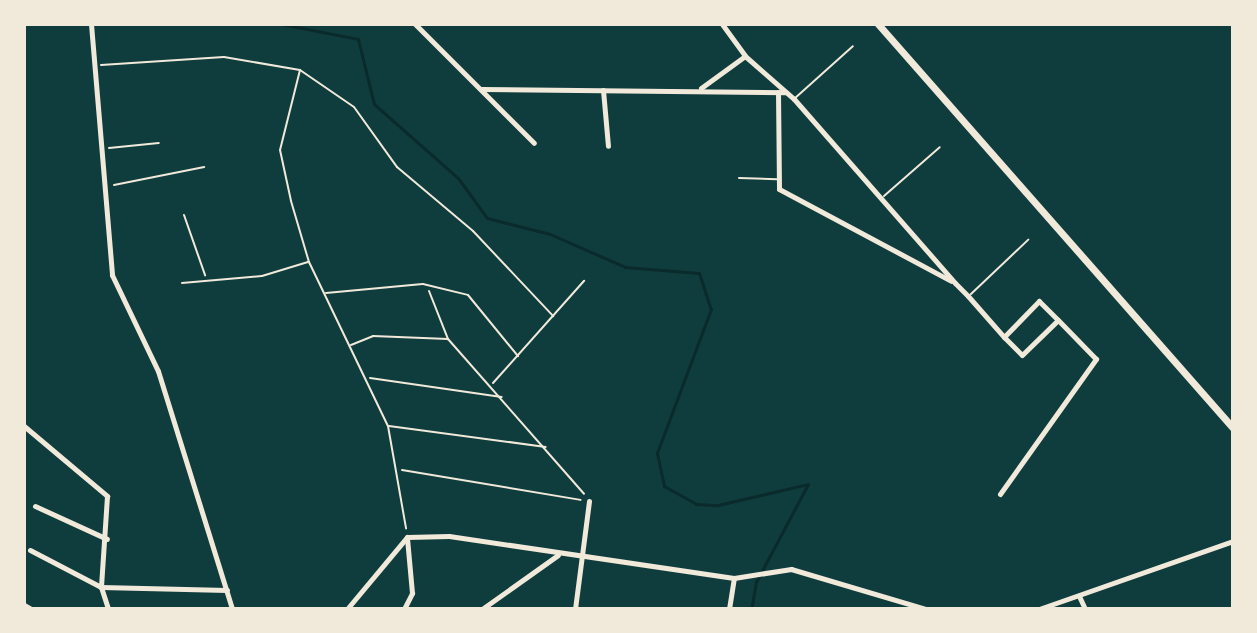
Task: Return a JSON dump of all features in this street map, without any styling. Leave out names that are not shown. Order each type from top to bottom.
[{"type":"main road","points":[[878,24],[1233,428]]},
{"type":"street","points":[[91,24],[100,65],[101,187],[112,275],[158,371],[232,609]]},
{"type":"street","points":[[415,24],[534,143]]},
{"type":"street","points":[[722,24],[745,56],[794,99],[1022,355],[1058,320]]},
{"type":"street","points":[[700,89],[745,56]]},
{"type":"street","points":[[481,89],[787,92]]},
{"type":"street","points":[[603,90],[608,146]]},
{"type":"street","points":[[778,92],[779,189],[955,283]]},
{"type":"street","points":[[1000,494],[1096,359],[1039,301],[1004,337]]},
{"type":"street","points":[[24,426],[107,496],[107,539],[101,587],[108,609]]},
{"type":"street","points":[[575,609],[587,558],[589,501]]},
{"type":"street","points":[[35,506],[107,539]]},
{"type":"street","points":[[347,609],[407,537],[449,536],[559,555],[734,578],[791,569],[926,609]]},
{"type":"street","points":[[404,609],[412,593],[407,537]]},
{"type":"street","points":[[1039,609],[1233,541]]},
{"type":"street","points":[[30,550],[101,587],[227,590]]},
{"type":"street","points":[[482,609],[559,555]]},
{"type":"street","points":[[729,609],[734,578]]},
{"type":"street","points":[[1079,596],[1085,609]]},
{"type":"street","points":[[24,605],[31,609]]},
{"type":"lane","points":[[794,99],[853,46]]},
{"type":"lane","points":[[882,198],[940,147]]},
{"type":"lane","points":[[739,178],[779,179]]},
{"type":"lane","points":[[968,296],[1028,240]]},
{"type":"path","points":[[100,65],[224,57],[300,70],[354,107],[397,167],[473,231],[553,316]]},
{"type":"path","points":[[300,70],[280,150],[309,262],[369,378],[388,426],[401,470],[407,537]]},
{"type":"path","points":[[100,149],[159,143]]},
{"type":"path","points":[[101,187],[204,167]]},
{"type":"path","points":[[184,215],[205,276]]},
{"type":"path","points":[[182,283],[205,276],[262,276],[309,262]]},
{"type":"path","points":[[492,384],[584,281]]},
{"type":"path","points":[[325,293],[429,289],[468,295],[518,356]]},
{"type":"path","points":[[429,289],[448,339],[547,447],[589,501]]},
{"type":"path","points":[[351,345],[393,335],[448,339]]},
{"type":"path","points":[[369,378],[504,398]]},
{"type":"path","points":[[388,426],[547,447]]},
{"type":"path","points":[[401,470],[589,501]]},
{"type":"waterway","points":[[281,24],[358,39],[374,104],[458,178],[487,218],[550,234],[625,267],[699,273],[711,309],[657,453],[664,486],[696,504],[718,505],[808,484],[756,582],[751,609]]}]
